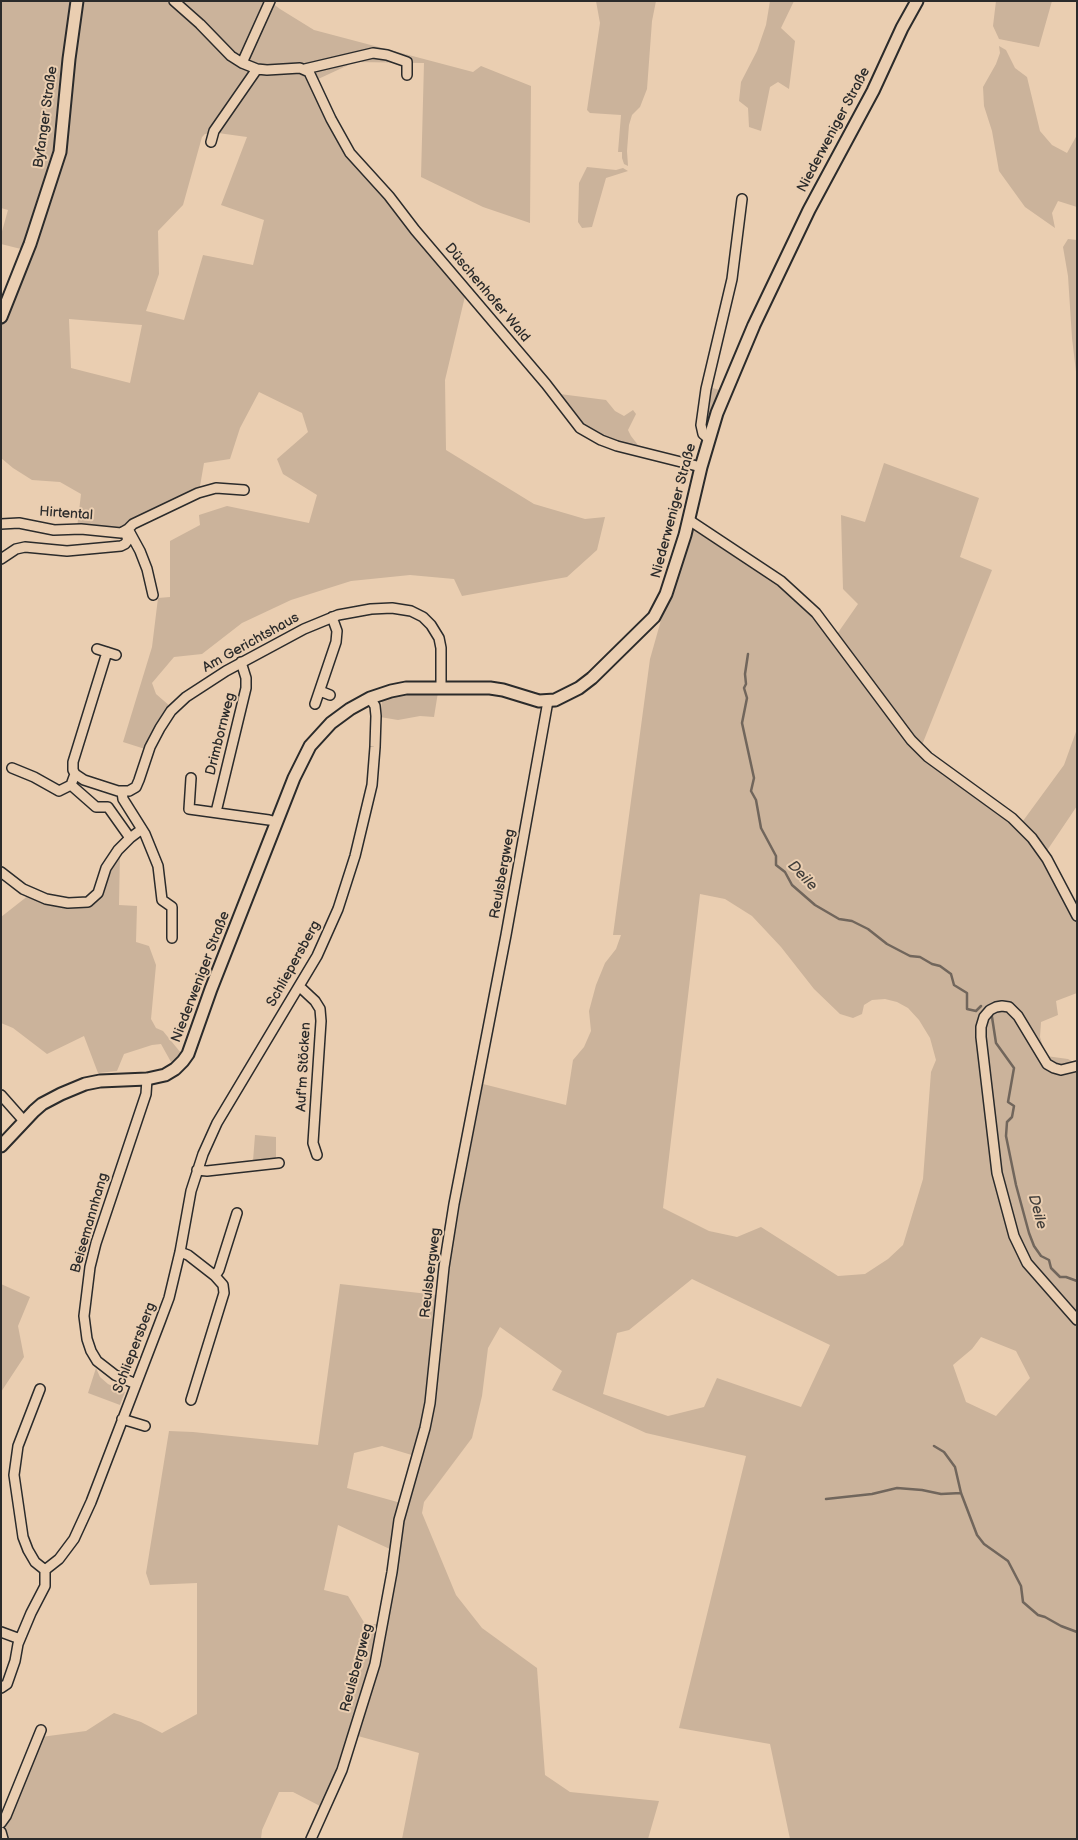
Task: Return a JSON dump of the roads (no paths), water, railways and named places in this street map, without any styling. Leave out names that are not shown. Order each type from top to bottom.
[{"type":"street","name":"Byfanger Straße","points":[[1,317],[30,244],[60,152],[77,1]]},
{"type":"street","points":[[174,1],[200,24],[231,56],[257,69],[268,70],[290,67],[306,69],[373,53],[387,54],[407,62],[407,75]]},
{"type":"street","points":[[242,63],[270,1]]},
{"type":"street","name":"Niederweniger Straße","points":[[1,1146],[42,1104],[61,1094],[80,1086],[115,1079],[147,1079],[172,1071],[188,1054],[211,989],[294,778],[310,746],[331,723],[350,709],[370,698],[398,689],[441,687],[498,689],[548,702],[571,693],[586,683],[654,617],[666,594],[689,520],[709,439],[724,396],[771,288],[809,210],[873,91],[902,28],[917,1]]},
{"type":"street","points":[[211,142],[214,131],[257,69]]},
{"type":"street","name":"Düschenhofer Wald","points":[[306,69],[313,78],[331,119],[350,153],[389,196],[415,230],[546,384],[580,428],[601,440],[617,446],[701,467]]},
{"type":"street","name":"Niederweniger Straße","points":[[709,439],[703,434],[701,425],[706,389],[732,279],[742,199]]},
{"type":"street","points":[[127,530],[133,524],[203,491],[216,488],[244,490]]},
{"type":"street","points":[[689,520],[781,581],[816,613],[911,740],[928,756],[1012,818],[1032,838],[1047,859],[1077,916]]},
{"type":"street","name":"Hirtental","points":[[1,524],[19,523],[54,530],[82,529],[121,533],[127,530]]},
{"type":"street","points":[[1,559],[16,549],[25,547],[67,552],[121,546],[126,544],[128,540],[127,530]]},
{"type":"street","points":[[127,530],[140,551],[147,569],[152,596]]},
{"type":"street","name":"Am Gerichtshaus","points":[[122,792],[136,787],[153,741],[171,712],[186,697],[241,662],[304,629],[332,617],[378,608],[411,611],[423,617],[440,638],[442,648],[441,687]]},
{"type":"street","points":[[314,704],[337,638],[337,631],[332,617]]},
{"type":"street","points":[[97,649],[112,653],[73,762],[73,770],[75,774],[84,780],[122,792],[123,799],[142,829],[158,866],[162,900],[172,907],[172,938]]},
{"type":"street","name":"Drimbornweg","points":[[216,812],[246,688],[246,678],[241,662]]},
{"type":"street","points":[[320,691],[330,694]]},
{"type":"street","name":"Schliepersberg","points":[[45,1570],[59,1559],[74,1539],[91,1502],[169,1298],[180,1252],[186,1212],[197,1170],[217,1123],[249,1066],[300,987],[329,932],[355,856],[372,786],[376,747],[376,711],[370,698]]},
{"type":"street","name":"Reulsbergweg","points":[[311,1839],[342,1770],[375,1664],[392,1572],[399,1520],[425,1428],[430,1403],[444,1267],[454,1204],[501,964],[548,702]]},
{"type":"street","points":[[12,768],[34,777],[59,791],[71,785],[75,774]]},
{"type":"street","points":[[191,778],[189,809],[277,822]]},
{"type":"street","points":[[71,785],[96,807],[108,807],[130,838]]},
{"type":"street","points":[[1,872],[32,894],[56,902],[88,902],[98,892],[110,863],[130,838],[142,829]]},
{"type":"street","name":"Auf'm Stöcken","points":[[300,987],[315,1001],[320,1009],[321,1021],[313,1143],[317,1155]]},
{"type":"street","points":[[1077,1066],[1062,1070],[1047,1064],[1018,1016],[1009,1007],[996,1007],[990,1010],[984,1017],[981,1037],[997,1172],[1014,1236],[1027,1263],[1077,1320]]},
{"type":"street","name":"Beisemannhang","points":[[136,1384],[114,1375],[98,1361],[91,1351],[87,1339],[84,1316],[90,1267],[96,1243],[146,1094],[147,1079]]},
{"type":"street","points":[[1,1095],[24,1121]]},
{"type":"street","points":[[197,1170],[207,1171],[279,1163]]},
{"type":"street","points":[[215,1276],[219,1270],[237,1213]]},
{"type":"street","points":[[180,1252],[188,1255],[215,1276],[223,1285],[224,1293],[190,1400]]},
{"type":"street","points":[[1,1688],[7,1684],[20,1639],[45,1586],[45,1570],[34,1562],[23,1537],[14,1475],[18,1446],[40,1389]]},
{"type":"street","points":[[122,1419],[145,1426]]},
{"type":"street","points":[[1,1632],[20,1639]]},
{"type":"street","points":[[1,1823],[6,1816],[41,1730]]},
{"type":"street","points":[[1,1832],[3,1839]]},
{"type":"waterway","name":"Deile","points":[[748,654],[745,674],[746,684],[744,688],[747,698],[742,723],[754,778],[751,791],[756,800],[761,828],[776,856],[776,865],[785,872],[792,885],[815,905],[839,919],[852,921],[868,929],[887,944],[910,956],[920,957],[940,966],[951,974],[954,985],[967,993],[967,1009],[976,1011],[981,1006]]},
{"type":"waterway","name":"Deile","points":[[992,1017],[996,1043],[1014,1068],[1008,1102],[1014,1106],[1012,1117],[1007,1122],[1006,1136],[1016,1185],[1029,1233],[1034,1246],[1041,1256],[1049,1260],[1051,1268],[1060,1277],[1077,1281]]},
{"type":"waterway","points":[[934,1446],[944,1452],[955,1467],[961,1493],[977,1535],[984,1544],[1008,1561],[1021,1586],[1023,1602],[1038,1615],[1077,1632]]},
{"type":"waterway","points":[[826,1499],[872,1494],[897,1488],[941,1494],[961,1493]]}]
